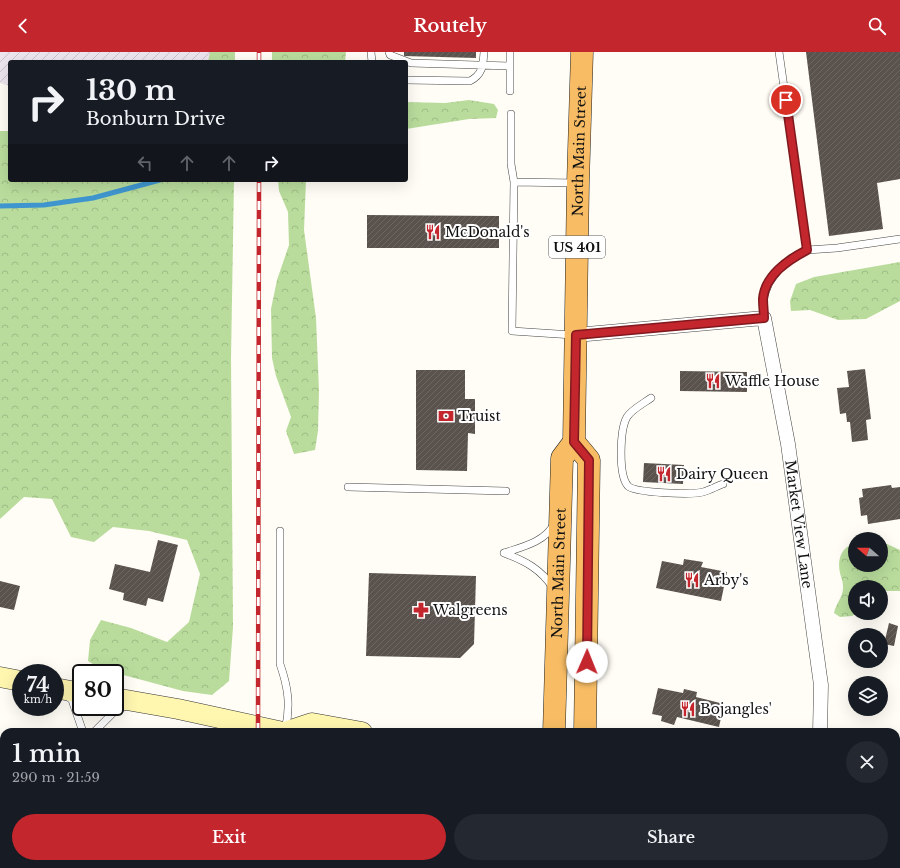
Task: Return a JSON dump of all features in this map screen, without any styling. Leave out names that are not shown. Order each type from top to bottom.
[{"type":"highway","name":"North Main Street","points":[[554,728],[562,458],[574,442],[578,183],[582,52]]},
{"type":"highway","name":"North Main Street","points":[[574,442],[589,460],[586,728]]},
{"type":"main road","points":[[0,677],[12,679]]},
{"type":"main road","points":[[124,700],[264,728]]},
{"type":"main road","points":[[296,728],[312,723],[340,728]]},
{"type":"street","points":[[576,335],[764,318]]},
{"type":"street","name":"Market View Lane","points":[[764,318],[788,444],[816,642],[821,685],[820,728]]},
{"type":"lane","points":[[389,52],[390,55],[403,60]]},
{"type":"lane","points":[[408,80],[470,81],[478,77],[483,65],[484,52]]},
{"type":"lane","points":[[510,52],[510,91]]},
{"type":"lane","points":[[779,52],[807,250]]},
{"type":"lane","points":[[408,62],[510,66]]},
{"type":"lane","points":[[511,114],[511,164],[514,182],[512,331],[576,335]]},
{"type":"lane","points":[[514,182],[578,183]]},
{"type":"lane","points":[[764,318],[763,298],[768,283],[779,269],[791,258],[807,250],[837,248],[900,239]]},
{"type":"lane","points":[[651,398],[627,416],[622,435],[621,458],[624,479],[629,486],[644,492],[703,492],[723,484]]},
{"type":"lane","points":[[348,487],[506,491]]},
{"type":"lane","points":[[559,598],[546,577],[527,562],[504,553],[530,545],[550,531],[560,512]]},
{"type":"lane","points":[[280,531],[280,664],[287,684],[289,712],[285,728]]},
{"type":"lane","points":[[64,694],[72,700],[82,728]]},
{"type":"lane","points":[[98,728],[116,710],[136,702]]},
{"type":"shaded area","points":[[0,52],[222,52],[222,60],[8,60],[8,85],[0,83]]},
{"type":"green space","points":[[210,52],[235,52],[235,60],[208,60]]},
{"type":"green space","points":[[272,52],[346,52],[345,60],[272,60]]},
{"type":"green space","points":[[469,100],[494,104],[498,110],[496,118],[469,119],[408,129],[408,102],[445,103]]},
{"type":"green space","points":[[0,131],[8,131],[8,182],[234,182],[231,358],[233,627],[229,681],[212,695],[183,691],[124,675],[124,664],[93,664],[88,661],[90,640],[101,620],[131,628],[167,642],[189,622],[200,574],[187,540],[149,531],[113,527],[94,542],[71,537],[52,499],[24,497],[0,519]]},
{"type":"green space","points":[[278,182],[306,182],[304,230],[316,318],[319,391],[318,431],[315,450],[294,454],[286,431],[291,417],[276,376],[272,358],[271,309],[277,280],[289,245],[288,212],[279,191]]},
{"type":"green space","points":[[900,262],[900,301],[866,319],[838,320],[810,310],[791,311],[790,301],[796,284],[814,277]]},
{"type":"green space","points":[[888,544],[900,550],[900,591],[888,591],[888,580],[848,580],[848,616],[840,617],[834,613],[843,590],[839,563],[841,555],[848,546],[848,572],[888,572]]},
{"type":"building","points":[[404,52],[476,52],[476,58],[404,56]]},
{"type":"building","points":[[806,52],[900,52],[900,179],[877,183],[883,229],[829,236]]},
{"type":"building","name":"McDonald's","points":[[367,215],[499,216],[499,248],[367,248]]},
{"type":"building","points":[[865,369],[871,419],[866,420],[868,440],[852,442],[850,422],[847,422],[846,413],[840,414],[837,388],[849,387],[847,371]]},
{"type":"building","name":"Truist","points":[[416,370],[465,370],[465,399],[475,399],[475,434],[468,433],[467,471],[416,470]]},
{"type":"building","name":"Waffle House","points":[[680,371],[747,372],[747,392],[680,391]]},
{"type":"building","name":"Dairy Queen","points":[[644,463],[684,465],[683,484],[643,482]]},
{"type":"building","points":[[891,485],[892,488],[900,487],[900,519],[868,524],[867,515],[861,516],[859,498],[863,497],[862,489]]},
{"type":"building","points":[[158,540],[178,545],[163,602],[148,598],[146,606],[123,600],[124,593],[109,589],[115,564],[150,572]]},
{"type":"building","name":"Arby's","points":[[684,559],[703,562],[701,567],[727,572],[721,601],[656,588],[662,561],[683,565]]},
{"type":"building","name":"Walgreens","points":[[369,573],[476,576],[474,644],[460,658],[366,656]]},
{"type":"building","points":[[0,581],[20,586],[14,610],[0,607]]},
{"type":"building","points":[[889,623],[898,626],[894,646],[888,645]]},
{"type":"building","name":"Bojangles'","points":[[658,688],[683,693],[684,689],[697,692],[696,697],[724,704],[719,727],[677,717],[674,725],[661,721],[662,716],[652,714]]},
{"type":"waterway","points":[[0,206],[44,205],[93,198],[153,182]]},
{"type":"railway","points":[[259,52],[259,60]]},
{"type":"railway","points":[[258,728],[259,182]]},
{"type":"place","name":"McDonald's","points":[[433,232]]},
{"type":"place","name":"Waffle House","points":[[713,381]]},
{"type":"place","name":"Truist","points":[[446,416]]},
{"type":"place","name":"Dairy Queen","points":[[664,474]]},
{"type":"place","name":"Arby's","points":[[692,580]]},
{"type":"place","name":"Walgreens","points":[[421,610]]},
{"type":"place","name":"Bojangles'","points":[[688,709]]},
{"type":"route","points":[[587,662],[589,460],[574,442],[576,335],[651,330],[764,318],[763,298],[768,283],[779,269],[791,258],[807,250],[786,100]]}]
